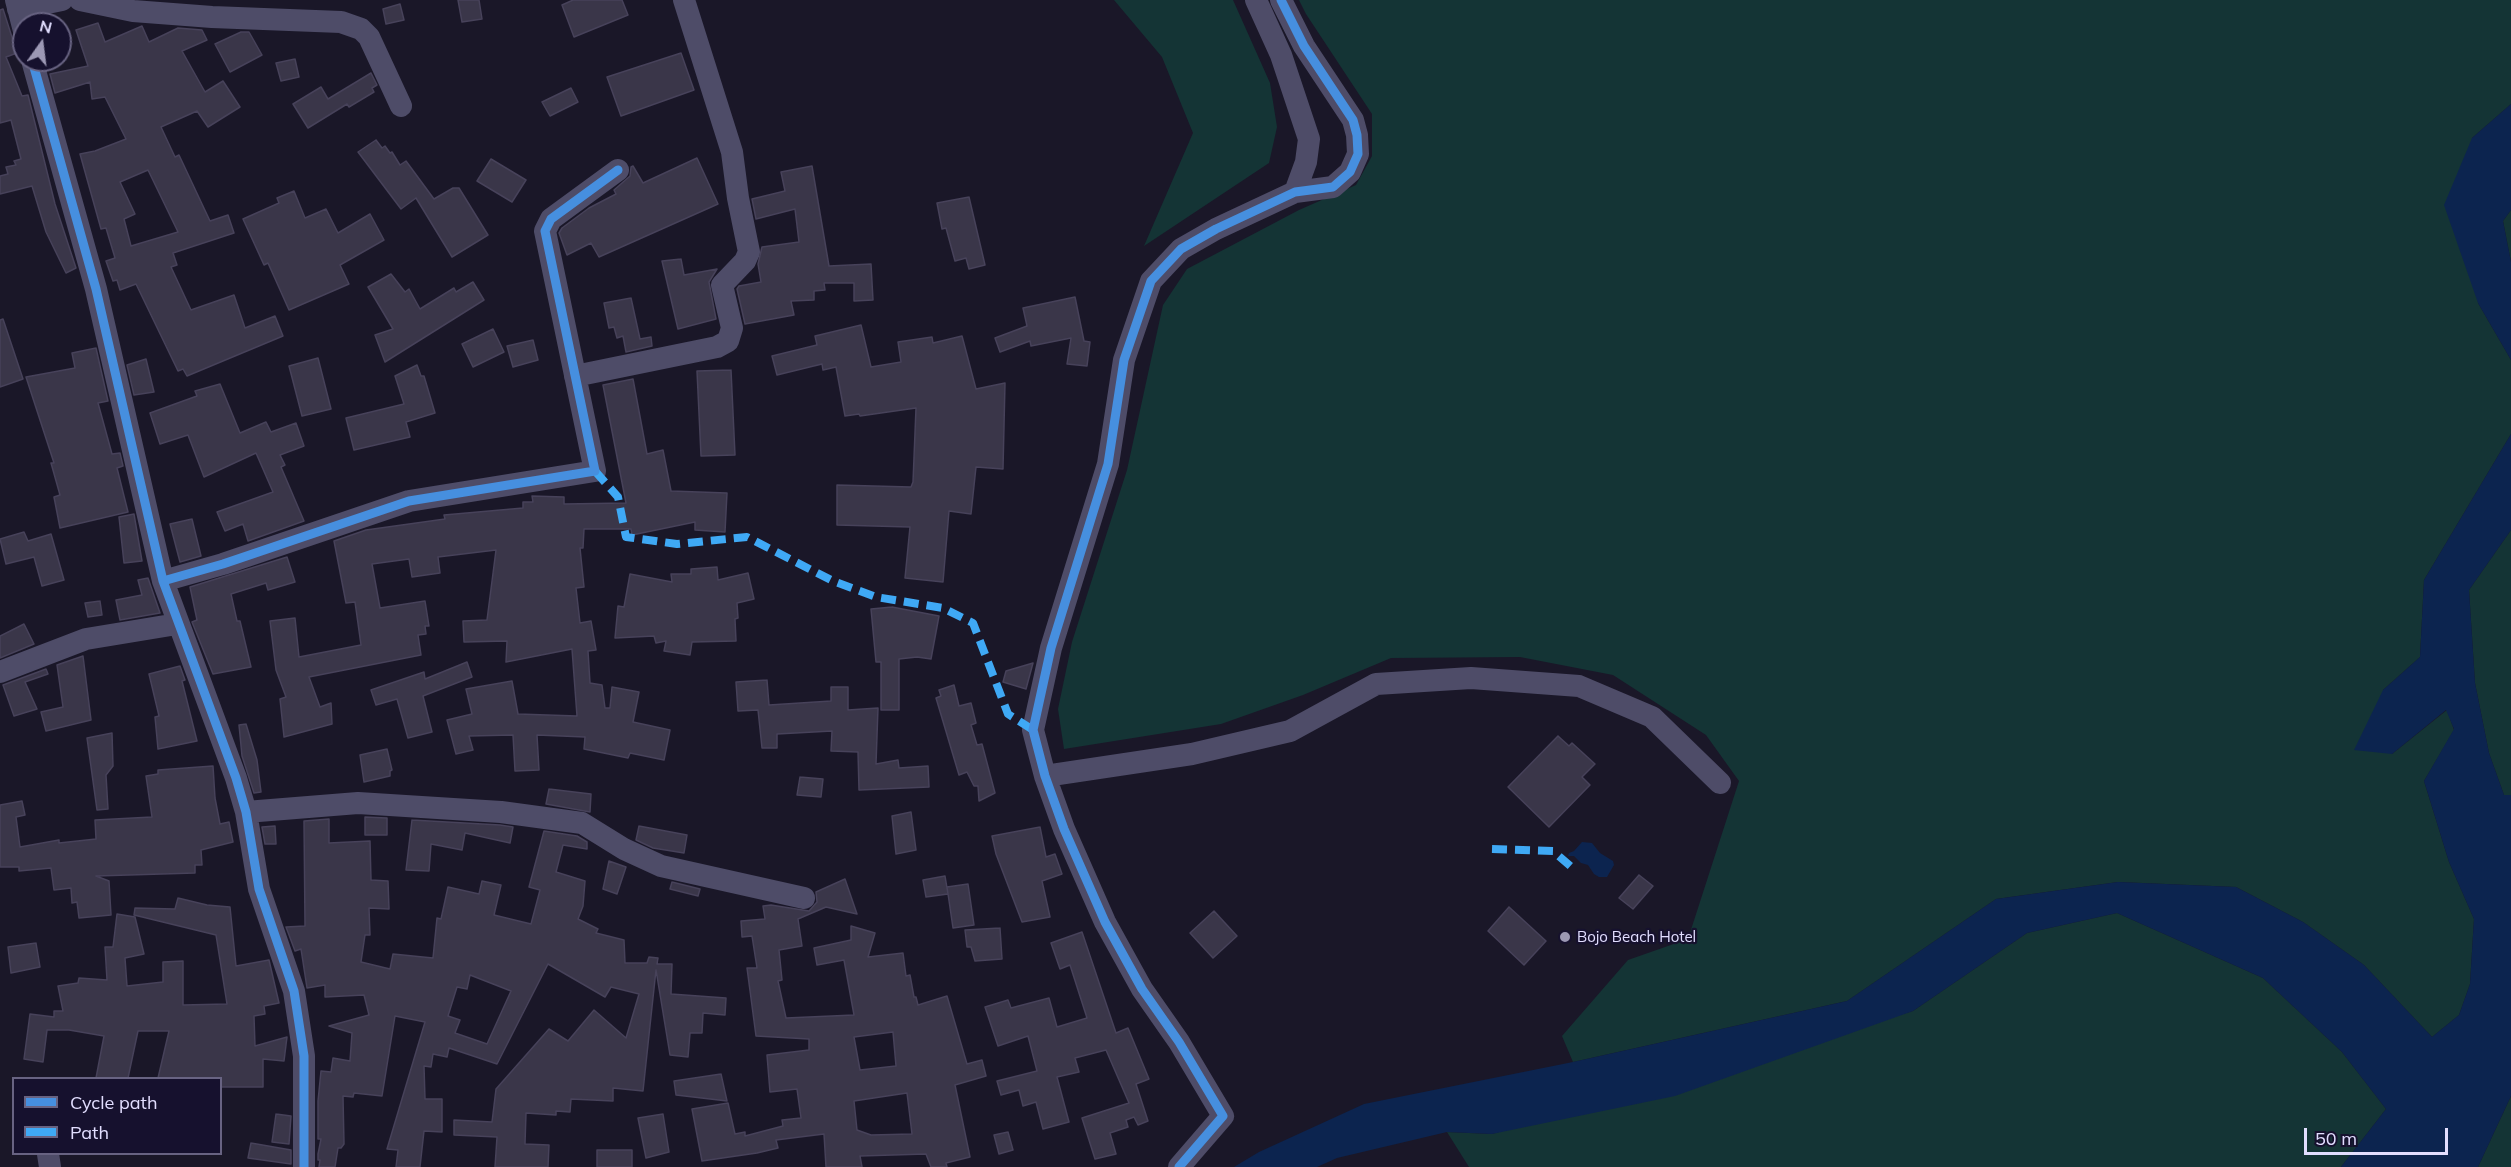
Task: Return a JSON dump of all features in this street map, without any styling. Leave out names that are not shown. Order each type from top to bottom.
[{"type":"street","points":[[17,5],[62,0]]},
{"type":"street","points":[[80,0],[116,8],[212,17],[341,22],[361,29],[369,37],[401,106]]},
{"type":"street","points":[[575,376],[717,348],[728,340],[732,328],[722,285],[746,261],[749,252],[732,152],[684,0]]},
{"type":"street","points":[[1256,0],[1281,55],[1309,139],[1306,162],[1295,192]]},
{"type":"street","points":[[1179,1167],[1223,1116],[1179,1042],[1142,989],[1105,922],[1064,829],[1045,776],[1033,730],[1051,648],[1108,464],[1124,360],[1151,281],[1181,249],[1216,230],[1295,192],[1333,187],[1350,172],[1358,154],[1353,120],[1304,46],[1281,0]]},
{"type":"street","points":[[1281,55],[1304,46]]},
{"type":"street","points":[[35,72],[96,289],[163,581],[177,624],[236,778],[246,812],[259,889],[294,991],[304,1056],[304,1167]]},
{"type":"street","points":[[163,581],[223,564],[409,501],[595,471],[545,231],[551,219],[618,170]]},
{"type":"street","points":[[0,672],[86,639],[177,624]]},
{"type":"street","points":[[1045,776],[1192,754],[1290,731],[1376,684],[1471,678],[1579,686],[1652,717],[1720,783]]},
{"type":"street","points":[[246,812],[358,803],[501,812],[582,823],[624,849],[661,866],[804,898]]},
{"type":"green space","points":[[1114,0],[1233,0],[1270,83],[1277,127],[1269,163],[1144,246],[1193,133],[1162,57]]},
{"type":"green space","points":[[1299,0],[2511,0],[2511,104],[2472,138],[2478,303],[2511,360],[2511,434],[2424,580],[2420,657],[2383,690],[2392,754],[2447,710],[2454,730],[2424,781],[2449,862],[2474,919],[2470,984],[2459,1015],[2432,1037],[2364,965],[2303,922],[2236,887],[2118,882],[1996,899],[1847,1001],[1573,1062],[1562,1036],[1628,960],[1688,939],[1739,781],[1706,735],[1613,675],[1520,657],[1391,658],[1303,695],[1221,724],[1064,749],[1058,709],[1072,642],[1127,470],[1163,305],[1187,269],[1299,210],[1356,185],[1372,156],[1372,114]]},
{"type":"green space","points":[[2511,210],[2511,262],[2503,221]]},
{"type":"green space","points":[[2511,530],[2511,795],[2504,795],[2489,753],[2475,683],[2469,590]]},
{"type":"green space","points":[[2117,913],[2263,978],[2342,1052],[2386,1109],[2341,1167],[1469,1167],[1447,1132],[1492,1134],[1913,1011],[2027,933]]},
{"type":"green space","points":[[2511,1096],[2511,1167],[2478,1167]]},
{"type":"water","points":[[2511,104],[2511,210],[2503,221],[2511,262],[2511,360],[2478,303],[2444,205],[2472,138]]},
{"type":"water","points":[[2511,434],[2511,530],[2469,590],[2475,683],[2489,753],[2504,795],[2511,795],[2511,1096],[2478,1167],[2341,1167],[2386,1109],[2342,1052],[2263,978],[2117,913],[2027,933],[1913,1011],[1675,1096],[1492,1134],[1447,1132],[1337,1158],[1317,1167],[1234,1167],[1259,1152],[1364,1104],[1573,1062],[1847,1001],[1996,899],[2118,882],[2236,887],[2303,922],[2364,965],[2432,1037],[2459,1015],[2470,984],[2474,919],[2449,862],[2424,781],[2454,729],[2446,710],[2392,754],[2354,750],[2383,690],[2420,657],[2424,580]]},
{"type":"water","points":[[1582,842],[1592,843],[1600,853],[1613,861],[1614,865],[1607,877],[1599,877],[1588,865],[1581,863],[1574,856],[1568,856]]},
{"type":"building","points":[[458,0],[479,0],[482,19],[462,22]]},
{"type":"building","points":[[573,0],[622,0],[628,15],[574,37],[562,5]]},
{"type":"building","points":[[400,4],[404,20],[386,24],[383,9]]},
{"type":"building","points":[[3,9],[12,37],[12,55],[6,57],[22,96],[28,95],[55,204],[76,268],[66,273],[46,232],[32,186],[0,194],[0,176],[8,174],[6,167],[16,165],[14,161],[21,159],[11,120],[0,123],[0,10]]},
{"type":"building","points":[[98,23],[105,42],[142,26],[149,42],[178,28],[202,30],[207,40],[182,51],[205,92],[223,81],[240,107],[208,127],[197,111],[161,127],[175,157],[179,155],[210,221],[228,215],[234,233],[173,253],[177,265],[171,267],[191,310],[234,295],[245,328],[275,316],[283,336],[187,376],[183,369],[178,371],[136,284],[120,290],[117,280],[113,281],[106,261],[115,258],[106,228],[101,229],[80,154],[126,139],[105,97],[92,99],[90,82],[55,93],[50,74],[72,72],[72,69],[88,66],[76,30]],"holes":[[[148,170],[178,232],[131,246],[124,219],[135,214],[120,182]]]},
{"type":"building","points":[[241,32],[249,32],[262,55],[230,72],[215,44]]},
{"type":"building","points":[[681,53],[694,90],[621,116],[607,77]]},
{"type":"building","points":[[295,59],[299,77],[281,81],[276,63]]},
{"type":"building","points":[[371,73],[377,85],[372,88],[374,92],[349,107],[347,104],[308,128],[293,104],[321,87],[328,99]]},
{"type":"building","points":[[571,88],[578,102],[550,116],[542,102]]},
{"type":"building","points":[[376,140],[382,148],[385,146],[390,153],[392,152],[400,165],[406,161],[434,199],[453,188],[459,188],[488,235],[452,257],[416,198],[401,209],[358,152]]},
{"type":"building","points":[[697,158],[718,204],[599,257],[591,243],[567,255],[559,233],[562,228],[589,208],[616,194],[614,190],[630,176],[631,167],[633,166],[643,183]]},
{"type":"building","points":[[491,159],[526,180],[512,202],[477,181]]},
{"type":"building","points":[[812,166],[829,266],[871,264],[873,300],[854,301],[854,283],[824,283],[825,290],[814,291],[814,300],[791,301],[794,315],[745,324],[737,289],[739,286],[761,282],[758,264],[762,247],[799,242],[795,209],[756,219],[752,199],[785,191],[781,172]]},
{"type":"building","points":[[294,191],[305,218],[326,209],[338,233],[370,214],[384,240],[340,265],[349,284],[289,310],[268,263],[264,265],[243,219],[279,203],[277,198]]},
{"type":"building","points":[[969,197],[985,265],[969,269],[966,258],[955,261],[946,228],[942,229],[937,203]]},
{"type":"building","points":[[681,259],[684,275],[717,269],[709,282],[716,319],[678,329],[662,261]]},
{"type":"building","points":[[391,274],[405,292],[409,289],[420,309],[454,288],[456,292],[473,282],[484,300],[385,362],[375,335],[393,329],[368,287]]},
{"type":"building","points":[[1075,297],[1084,341],[1090,342],[1087,366],[1067,364],[1071,338],[1031,346],[1030,341],[1000,352],[995,338],[1027,326],[1023,308]]},
{"type":"building","points":[[631,298],[640,339],[651,337],[652,346],[626,352],[623,336],[617,338],[614,327],[609,328],[604,303]]},
{"type":"building","points":[[3,319],[23,379],[0,387],[0,320]]},
{"type":"building","points":[[861,325],[871,367],[901,362],[898,342],[932,337],[933,343],[962,336],[976,389],[1005,383],[1003,469],[976,467],[971,514],[949,511],[943,582],[905,578],[910,527],[837,525],[837,485],[911,487],[916,408],[845,416],[836,367],[823,370],[822,364],[777,375],[772,356],[817,345],[815,336]]},
{"type":"building","points":[[493,329],[504,352],[473,367],[462,344]]},
{"type":"building","points":[[533,340],[538,360],[513,367],[507,346]]},
{"type":"building","points":[[96,348],[108,401],[98,403],[112,454],[120,453],[123,466],[117,468],[128,512],[60,528],[54,497],[60,495],[51,463],[54,463],[26,377],[75,368],[72,353]]},
{"type":"building","points":[[318,358],[331,409],[302,416],[289,366]]},
{"type":"building","points":[[146,359],[154,392],[134,395],[127,365]]},
{"type":"building","points":[[417,365],[421,376],[424,376],[435,413],[406,422],[410,437],[354,450],[346,418],[404,404],[395,376]]},
{"type":"building","points":[[731,370],[735,455],[701,456],[697,371]]},
{"type":"building","points":[[633,379],[647,454],[663,450],[671,491],[727,493],[725,532],[695,530],[695,522],[632,535],[631,529],[584,529],[583,548],[580,548],[584,587],[576,588],[580,623],[591,621],[596,650],[588,651],[590,683],[602,685],[605,708],[610,708],[612,687],[639,692],[633,722],[670,730],[664,760],[630,753],[628,758],[584,749],[585,737],[537,735],[539,770],[515,771],[513,735],[469,736],[473,750],[456,754],[447,720],[472,714],[466,689],[512,681],[518,714],[577,716],[572,649],[506,662],[507,641],[464,642],[463,621],[487,620],[496,550],[438,557],[440,573],[412,577],[409,559],[372,564],[380,608],[425,601],[429,626],[425,626],[426,634],[418,635],[421,655],[309,677],[320,707],[331,703],[332,724],[284,737],[280,699],[286,697],[276,670],[270,621],[295,618],[299,657],[361,645],[355,602],[346,603],[334,541],[366,530],[445,519],[444,515],[523,508],[523,502],[533,502],[532,496],[564,497],[564,504],[626,503],[603,385]]},
{"type":"building","points":[[220,384],[240,433],[266,422],[271,432],[296,423],[304,446],[280,455],[285,465],[281,467],[304,521],[248,541],[243,524],[225,531],[217,512],[273,492],[256,453],[204,477],[188,435],[160,444],[150,413],[197,396],[195,391]]},
{"type":"building","points":[[134,514],[142,561],[124,563],[119,517]]},
{"type":"building","points":[[192,519],[201,556],[180,562],[170,524]]},
{"type":"building","points":[[24,532],[28,541],[51,534],[64,580],[42,586],[34,557],[6,564],[0,539]]},
{"type":"building","points":[[287,557],[295,582],[268,590],[266,583],[231,594],[251,667],[213,674],[192,622],[197,620],[190,587]]},
{"type":"building","points":[[717,567],[718,580],[748,573],[754,599],[737,603],[736,641],[692,642],[690,655],[664,651],[666,641],[656,643],[654,636],[615,638],[618,606],[624,607],[630,574],[672,582],[671,574],[691,574],[691,569]]},
{"type":"building","points":[[148,578],[160,613],[120,620],[116,600],[142,595],[138,580]]},
{"type":"building","points":[[100,601],[102,615],[88,617],[85,603]]},
{"type":"building","points":[[892,607],[939,616],[931,659],[917,657],[899,659],[899,710],[881,710],[881,662],[876,662],[871,609]]},
{"type":"building","points":[[24,624],[34,644],[0,658],[0,636]]},
{"type":"building","points":[[83,656],[91,720],[46,731],[41,712],[63,707],[57,665]]},
{"type":"building","points":[[467,662],[472,677],[423,696],[432,732],[408,738],[397,699],[376,705],[371,690],[424,672],[425,679]]},
{"type":"building","points":[[1033,663],[1026,689],[1003,682],[1006,671]]},
{"type":"building","points":[[180,666],[197,741],[158,749],[155,717],[159,716],[149,674]]},
{"type":"building","points":[[46,669],[48,674],[25,682],[37,709],[14,716],[3,685]]},
{"type":"building","points":[[767,680],[769,705],[831,701],[831,687],[848,687],[848,710],[878,708],[876,764],[898,760],[899,768],[928,766],[929,787],[859,790],[858,752],[831,751],[832,731],[777,734],[777,748],[762,748],[758,710],[738,711],[736,682]]},
{"type":"building","points":[[954,685],[959,706],[971,703],[976,723],[971,725],[977,745],[982,744],[995,793],[979,801],[978,786],[974,786],[967,772],[959,775],[936,698],[941,696],[939,690]]},
{"type":"building","points":[[246,724],[257,760],[261,792],[254,793],[242,756],[239,725]]},
{"type":"building","points":[[112,733],[113,766],[106,775],[108,809],[97,810],[87,738]]},
{"type":"building","points":[[1558,736],[1569,746],[1572,743],[1595,764],[1582,777],[1590,785],[1549,827],[1508,787]]},
{"type":"building","points":[[387,749],[392,770],[390,776],[364,782],[360,755]]},
{"type":"building","points":[[213,766],[215,798],[220,824],[229,822],[233,842],[201,850],[202,865],[195,865],[195,873],[96,876],[109,881],[111,915],[79,918],[77,902],[72,903],[71,888],[54,890],[51,868],[19,871],[19,867],[0,867],[0,805],[22,801],[25,815],[16,817],[20,847],[59,840],[59,843],[96,839],[95,820],[152,817],[146,776],[158,774],[158,770]]},
{"type":"building","points":[[800,777],[823,779],[821,797],[797,795]]},
{"type":"building","points":[[549,789],[591,794],[590,812],[546,804]]},
{"type":"building","points":[[911,812],[916,850],[896,854],[892,816]]},
{"type":"building","points":[[365,817],[387,818],[387,835],[365,835]]},
{"type":"building","points":[[329,819],[329,843],[370,841],[371,880],[388,881],[389,909],[369,908],[370,935],[365,935],[361,962],[390,969],[393,954],[433,958],[437,918],[441,919],[448,887],[479,894],[482,881],[501,885],[494,915],[531,924],[540,890],[529,887],[544,831],[577,836],[587,842],[587,849],[563,845],[556,872],[585,881],[583,906],[578,919],[598,929],[596,933],[624,940],[625,963],[647,963],[649,957],[658,958],[657,964],[672,964],[671,994],[726,998],[725,1015],[703,1013],[702,1033],[690,1033],[688,1057],[670,1055],[656,970],[643,1091],[613,1088],[613,1101],[571,1099],[570,1112],[556,1111],[556,1115],[526,1113],[525,1144],[549,1145],[548,1167],[495,1167],[497,1137],[454,1135],[454,1120],[492,1122],[496,1089],[549,1029],[568,1041],[594,1010],[626,1038],[639,994],[611,987],[605,997],[548,964],[497,1064],[449,1048],[447,1057],[433,1054],[431,1067],[424,1066],[425,1099],[442,1099],[442,1132],[424,1131],[420,1167],[396,1167],[398,1150],[387,1149],[425,1022],[395,1016],[382,1096],[354,1093],[353,1097],[343,1096],[344,1144],[338,1148],[335,1167],[319,1167],[318,1154],[321,1139],[318,1139],[318,1101],[321,1071],[331,1072],[333,1058],[350,1061],[352,1033],[329,1026],[369,1015],[364,995],[325,997],[325,985],[307,988],[301,949],[295,951],[286,927],[305,926],[304,821]],"holes":[[[470,975],[511,991],[487,1044],[455,1033],[460,1020],[448,1016],[457,987],[467,989]]]},
{"type":"building","points":[[412,820],[513,827],[510,843],[465,833],[462,850],[431,844],[429,871],[406,870]]},
{"type":"building","points":[[275,826],[276,844],[265,844],[262,827]]},
{"type":"building","points":[[639,826],[687,835],[684,853],[653,848],[636,840]]},
{"type":"building","points":[[1040,827],[1046,857],[1055,854],[1062,874],[1042,881],[1050,917],[1022,922],[996,854],[992,836]]},
{"type":"building","points":[[609,861],[626,867],[617,894],[603,889]]},
{"type":"building","points":[[1639,875],[1653,886],[1633,909],[1619,898]]},
{"type":"building","points":[[945,876],[948,894],[926,897],[923,880]]},
{"type":"building","points":[[845,879],[857,914],[826,907],[798,919],[802,946],[779,950],[782,980],[778,981],[786,1018],[854,1015],[844,960],[817,965],[814,948],[851,940],[851,926],[875,933],[868,957],[903,953],[906,976],[910,975],[914,997],[918,1005],[947,996],[967,1064],[982,1060],[986,1076],[955,1085],[970,1157],[946,1163],[947,1167],[931,1167],[926,1154],[860,1156],[862,1167],[826,1167],[824,1134],[776,1140],[778,1148],[702,1161],[692,1109],[728,1103],[735,1134],[745,1132],[745,1136],[783,1126],[782,1120],[801,1118],[797,1089],[770,1092],[767,1055],[809,1050],[809,1039],[756,1036],[747,968],[757,968],[752,936],[742,937],[741,921],[765,919],[763,906],[771,905],[809,911],[817,902],[816,892]],"holes":[[[893,1032],[896,1066],[860,1070],[854,1037]],[[907,1093],[912,1134],[871,1135],[857,1130],[854,1101]]]},
{"type":"building","points":[[672,882],[700,889],[698,896],[670,889]]},
{"type":"building","points":[[968,884],[974,925],[953,928],[947,887]]},
{"type":"building","points":[[178,898],[207,905],[230,907],[236,966],[269,960],[279,1003],[264,1006],[265,1014],[254,1016],[255,1046],[287,1037],[284,1061],[263,1059],[263,1087],[222,1087],[222,1077],[158,1077],[169,1031],[138,1031],[128,1077],[96,1077],[104,1036],[69,1030],[47,1030],[43,1062],[24,1059],[30,1014],[54,1017],[54,1011],[63,1011],[58,986],[78,983],[79,978],[107,980],[105,947],[113,947],[117,914],[135,917],[144,954],[125,958],[127,986],[163,982],[163,962],[183,961],[183,1005],[227,1004],[216,935],[134,915],[135,908],[175,909]]},
{"type":"building","points":[[1509,907],[1546,941],[1524,965],[1488,931]]},
{"type":"building","points":[[1214,911],[1237,936],[1213,958],[1190,933]]},
{"type":"building","points":[[1000,928],[1002,959],[975,961],[971,947],[967,947],[965,930]]},
{"type":"building","points":[[1082,932],[1116,1033],[1128,1028],[1149,1079],[1136,1084],[1148,1121],[1138,1125],[1134,1117],[1126,1120],[1128,1127],[1110,1133],[1116,1154],[1095,1159],[1082,1118],[1129,1103],[1106,1050],[1075,1058],[1079,1072],[1057,1077],[1069,1122],[1043,1129],[1036,1102],[1023,1106],[1019,1090],[1001,1095],[997,1081],[1037,1071],[1028,1036],[998,1046],[985,1007],[1008,1000],[1011,1008],[1049,998],[1057,1027],[1087,1018],[1070,965],[1060,969],[1051,943]]},
{"type":"building","points":[[36,943],[40,967],[11,973],[8,947]]},
{"type":"building","points":[[721,1074],[727,1101],[676,1095],[674,1081]]},
{"type":"building","points":[[276,1114],[291,1116],[289,1144],[272,1142]]},
{"type":"building","points":[[663,1114],[669,1152],[646,1158],[638,1118]]},
{"type":"building","points":[[1008,1132],[1013,1150],[999,1154],[994,1135]]},
{"type":"building","points":[[251,1143],[291,1150],[291,1164],[248,1158]]},
{"type":"building","points":[[597,1150],[632,1150],[632,1167],[597,1167]]},
{"type":"marked path","points":[[595,471],[618,497],[626,537],[677,544],[747,537],[833,581],[876,597],[943,608],[973,623],[1008,714],[1033,730]]},
{"type":"marked path","points":[[1492,849],[1553,851],[1576,871]]},
{"type":"cycle path","points":[[1179,1167],[1223,1116],[1179,1042],[1142,989],[1105,922],[1064,829],[1045,776],[1033,730],[1051,648],[1108,464],[1124,360],[1151,281],[1181,249],[1216,229],[1295,192],[1333,187],[1350,172],[1358,154],[1353,120],[1304,46],[1281,0]]},
{"type":"cycle path","points":[[35,72],[96,289],[163,581],[236,778],[246,812],[259,889],[294,991],[304,1056],[304,1167]]},
{"type":"cycle path","points":[[163,581],[223,564],[409,501],[595,471],[545,231],[551,219],[618,170]]},
{"type":"place","name":"Bojo Beach Hotel","points":[[1565,937]]}]
